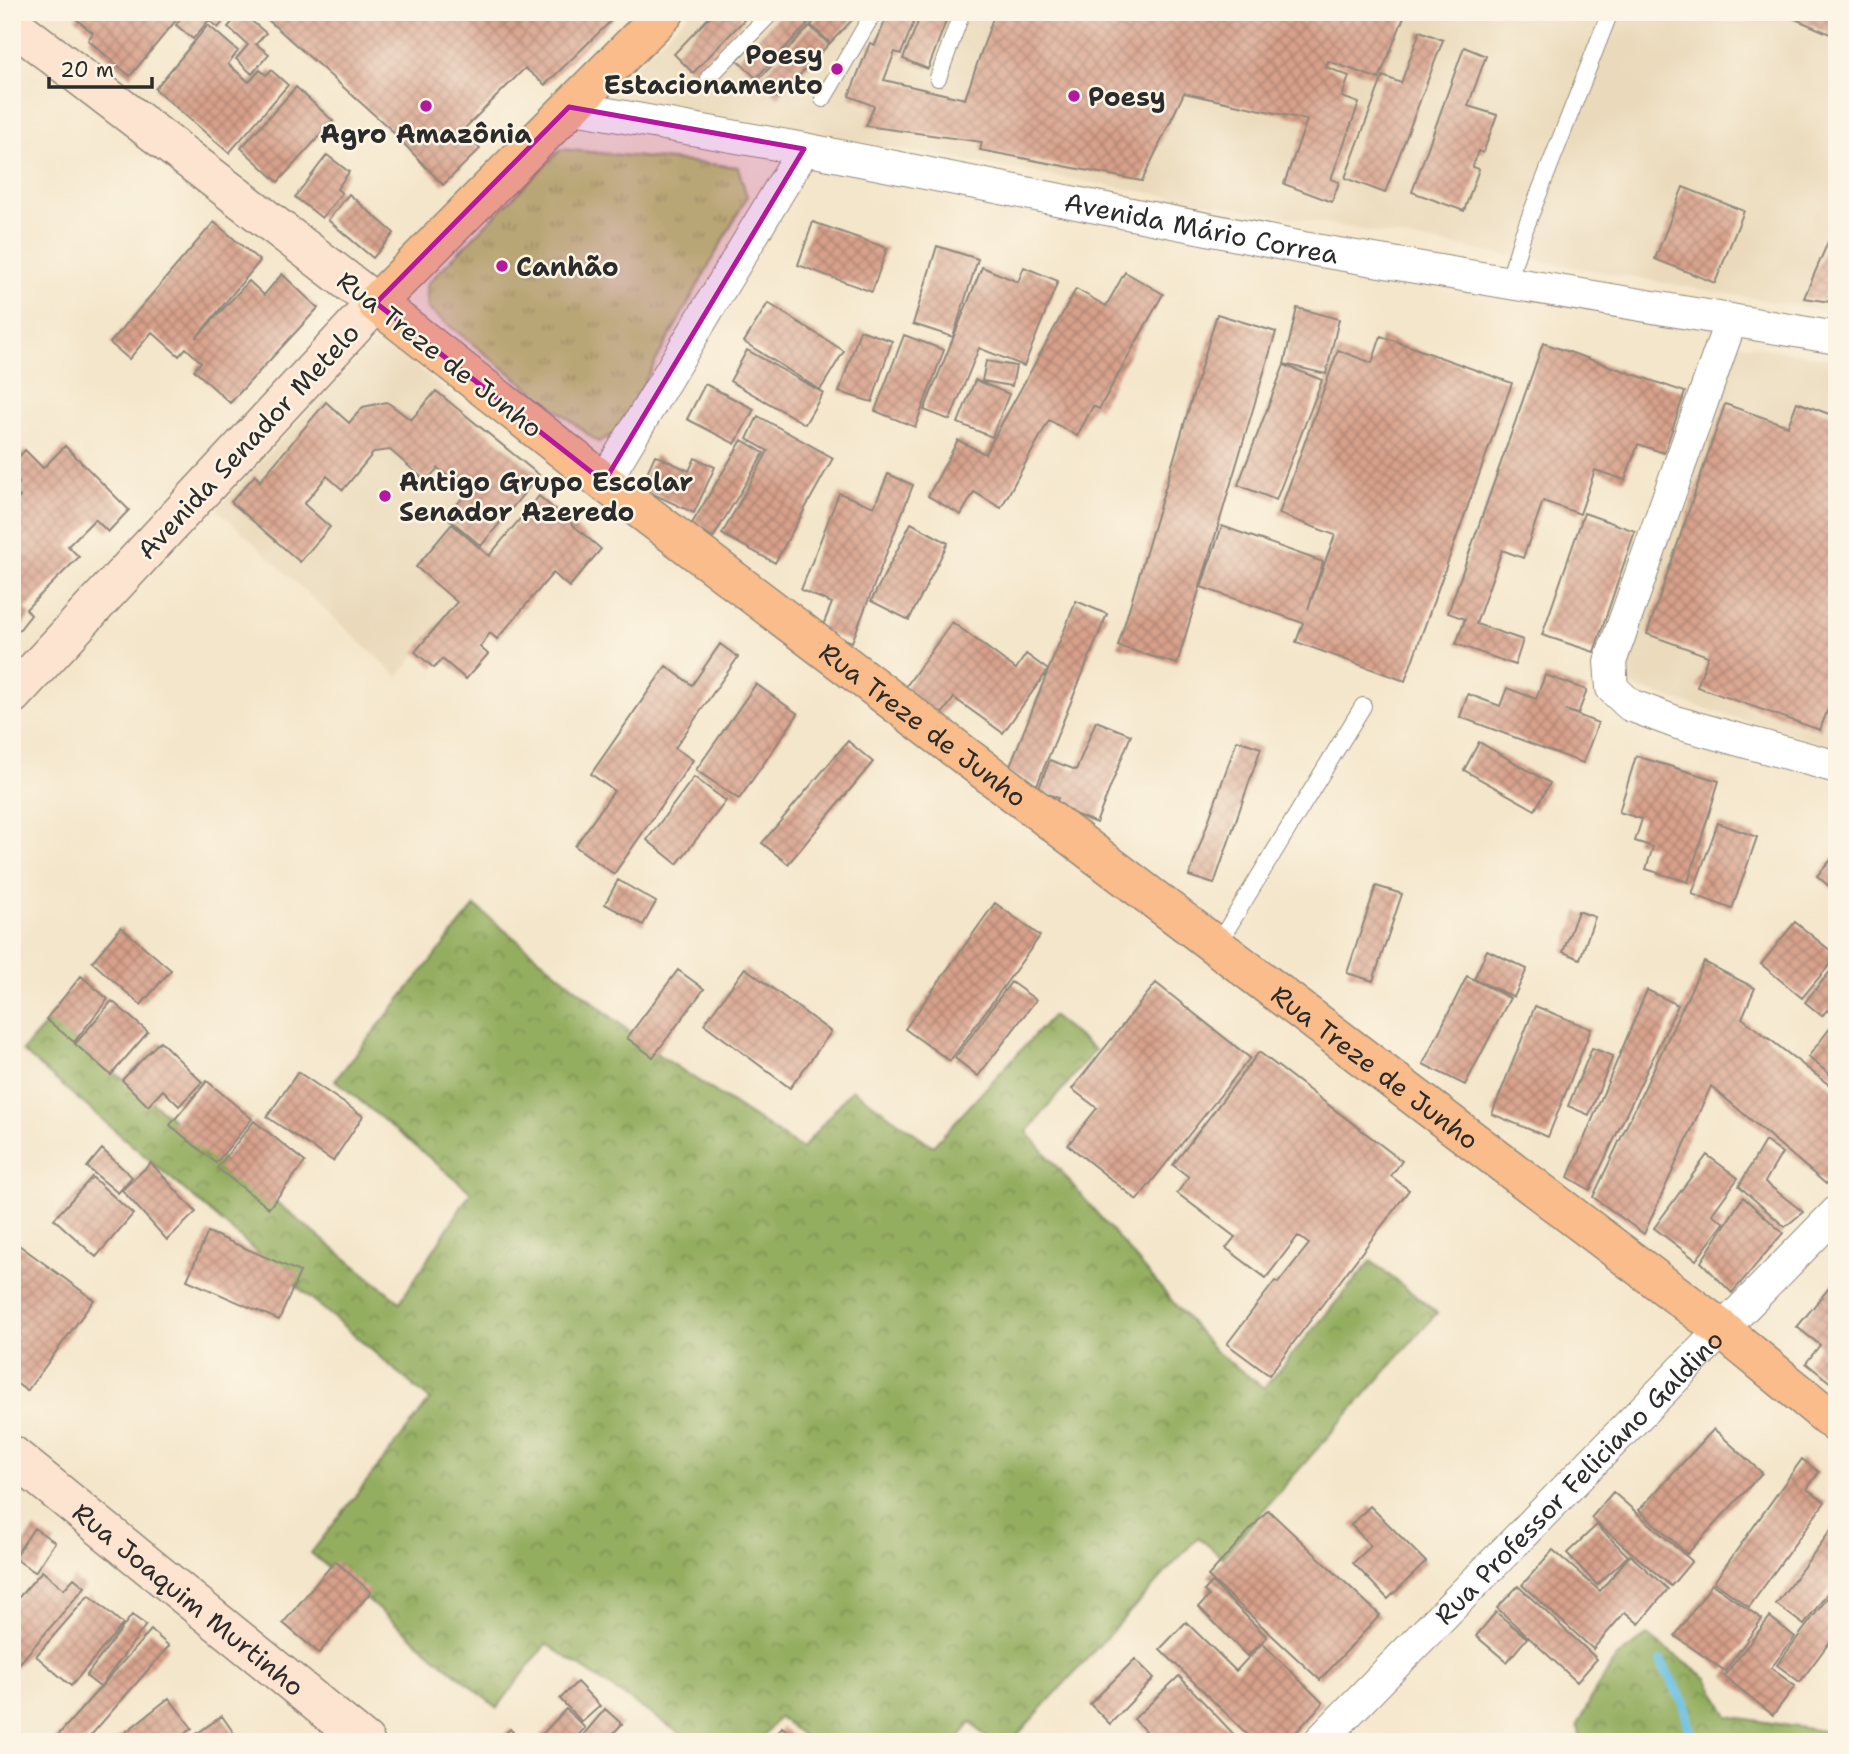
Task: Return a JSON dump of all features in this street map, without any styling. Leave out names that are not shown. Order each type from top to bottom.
[{"type":"main road","name":"Avenida Senador Metelo","points":[[376,303],[664,12]]},
{"type":"main road","name":"Rua Treze de Junho","points":[[376,303],[604,482],[1720,1328],[1837,1424]]},
{"type":"street","name":"Rua Treze de Junho","points":[[12,24],[376,303]]},
{"type":"street","name":"Avenida Mário Correa","points":[[569,107],[804,149],[1303,248],[1837,338]]},
{"type":"street","points":[[604,482],[804,149]]},
{"type":"street","name":"Avenida Senador Metelo","points":[[12,695],[376,303]]},
{"type":"street","points":[[1731,320],[1610,662],[1612,688],[1630,705],[1678,723],[1837,768]]},
{"type":"street","name":"Rua Professor Feliciano Galdino","points":[[1319,1742],[1720,1328],[1837,1212]]},
{"type":"street","name":"Rua Joaquim Murtinho","points":[[12,1455],[365,1742]]},
{"type":"lane","points":[[709,77],[772,12]]},
{"type":"lane","points":[[823,99],[874,12]]},
{"type":"lane","points":[[938,78],[962,12]]},
{"type":"lane","points":[[1508,283],[1523,234],[1610,12]]},
{"type":"lane","points":[[1216,947],[1363,706]]},
{"type":"highlighted area","points":[[569,107],[804,149],[604,482],[376,303]]},
{"type":"shaded area","points":[[691,12],[1837,12],[1837,313],[602,97]]},
{"type":"shaded area","name":"Antigo Grupo Escolar Senador Azeredo","points":[[380,334],[552,483],[398,677],[217,509]]},
{"type":"shaded area","points":[[1735,343],[1837,360],[1837,748],[1630,686],[1622,664]]},
{"type":"green space","points":[[561,149],[738,167],[747,197],[616,433],[598,442],[428,309],[426,285]]},
{"type":"green space","points":[[475,906],[653,1051],[802,1149],[852,1089],[933,1146],[1052,1016],[1095,1050],[1027,1132],[1215,1351],[1264,1388],[1371,1261],[1437,1313],[1222,1557],[1198,1537],[1011,1742],[991,1742],[971,1723],[955,1742],[811,1742],[779,1717],[759,1742],[693,1742],[546,1644],[497,1708],[311,1553],[430,1400],[22,1051],[50,1020],[400,1302],[471,1192],[335,1080]]},
{"type":"green space","points":[[1647,1635],[1707,1678],[1728,1716],[1822,1731],[1837,1742],[1581,1742],[1578,1725],[1596,1689],[1616,1658]]},
{"type":"building","points":[[79,12],[183,12],[130,76],[88,40],[93,33],[75,18]]},
{"type":"building","points":[[186,12],[219,12],[226,18],[218,28],[209,20],[193,39],[176,25]]},
{"type":"building","points":[[241,12],[266,33],[256,44],[269,54],[252,74],[236,59],[248,45],[228,27]]},
{"type":"building","name":"Agro Amazônia","points":[[259,12],[620,12],[545,85],[525,68],[463,130],[480,149],[443,185],[388,127]]},
{"type":"building","points":[[714,12],[737,12],[744,20],[693,73],[674,54]]},
{"type":"building","points":[[782,12],[794,12],[807,25],[756,78],[737,60]]},
{"type":"building","points":[[797,12],[819,12],[808,23]]},
{"type":"building","points":[[823,12],[860,12],[830,43],[811,25]]},
{"type":"building","name":"Poesy","points":[[889,12],[918,12],[901,54],[895,52],[884,80],[965,99],[995,12],[1406,12],[1379,79],[1328,61],[1326,67],[1349,76],[1342,97],[1359,103],[1331,179],[1339,182],[1332,202],[1284,184],[1307,120],[1184,93],[1142,181],[980,150],[982,142],[866,126],[874,106],[849,96],[870,43],[875,45]]},
{"type":"building","points":[[922,12],[938,12],[948,16],[928,69],[903,59]]},
{"type":"building","points":[[1779,12],[1837,12],[1837,37]]},
{"type":"building","points":[[208,25],[238,51],[228,64],[249,82],[260,70],[266,75],[271,70],[288,85],[229,153],[155,89]]},
{"type":"building","points":[[810,26],[829,44],[778,98],[759,79]]},
{"type":"building","points":[[1420,31],[1443,40],[1385,193],[1345,178],[1383,76],[1401,83]]},
{"type":"building","points":[[1464,47],[1486,56],[1468,106],[1497,115],[1483,153],[1478,151],[1472,167],[1479,169],[1464,211],[1412,192]]},
{"type":"building","points":[[296,87],[333,121],[278,182],[241,148]]},
{"type":"building","points":[[327,155],[349,172],[337,189],[342,193],[322,218],[295,197]]},
{"type":"building","points":[[1683,187],[1744,211],[1715,283],[1655,259]]},
{"type":"building","points":[[349,194],[394,233],[373,258],[328,220]]},
{"type":"building","points":[[1837,221],[1837,303],[1804,298]]},
{"type":"building","points":[[214,222],[260,261],[196,338],[249,281],[264,295],[282,274],[318,308],[230,403],[194,370],[201,362],[186,348],[179,356],[152,332],[129,359],[110,343]]},
{"type":"building","points":[[813,222],[887,248],[872,292],[798,265]]},
{"type":"building","points":[[937,246],[978,259],[953,337],[913,324]]},
{"type":"building","points":[[982,267],[1018,282],[1024,267],[1058,281],[1024,366],[979,348],[950,420],[924,410]]},
{"type":"building","points":[[1125,272],[1163,294],[1099,409],[1093,406],[1077,436],[1049,420],[1001,508],[974,492],[961,515],[928,496],[958,440],[985,454],[1076,289],[1106,306]]},
{"type":"building","points":[[768,303],[844,351],[820,390],[744,342]]},
{"type":"building","points":[[1297,308],[1339,319],[1326,374],[1284,364]]},
{"type":"building","points":[[1217,314],[1276,332],[1177,664],[1118,646]]},
{"type":"building","points":[[860,330],[892,341],[872,402],[839,392]]},
{"type":"building","points":[[904,335],[944,350],[915,427],[875,411]]},
{"type":"building","points":[[1381,336],[1512,383],[1405,681],[1296,642],[1303,623],[1201,587],[1222,526],[1323,562],[1308,609],[1335,535],[1279,514],[1338,350],[1372,363]]},
{"type":"building","points":[[1543,343],[1685,392],[1664,453],[1638,444],[1625,480],[1595,470],[1580,514],[1543,501],[1523,558],[1502,550],[1476,624],[1523,640],[1515,665],[1456,644],[1465,619],[1448,613]]},
{"type":"building","points":[[747,350],[823,393],[805,424],[730,381]]},
{"type":"building","points":[[986,361],[1016,366],[1012,386],[982,381]]},
{"type":"building","points":[[1284,365],[1322,380],[1276,500],[1238,485]]},
{"type":"building","points":[[975,380],[1009,394],[992,437],[958,423]]},
{"type":"building","points":[[705,384],[754,409],[735,444],[687,419]]},
{"type":"building","points":[[436,391],[539,475],[481,546],[447,517],[467,492],[438,468],[426,481],[390,450],[374,452],[343,490],[327,476],[304,504],[330,527],[300,562],[231,502],[255,475],[260,481],[326,402],[349,423],[363,407],[387,402],[411,420]]},
{"type":"building","points":[[1797,402],[1837,417],[1837,684],[1820,730],[1697,687],[1708,656],[1647,634],[1725,404],[1788,426]]},
{"type":"building","points":[[758,416],[833,458],[775,563],[722,534],[768,451],[747,439]]},
{"type":"building","points":[[742,440],[764,453],[713,538],[691,525]]},
{"type":"building","points":[[65,446],[129,510],[108,532],[95,519],[68,546],[79,557],[26,609],[31,615],[12,639],[12,505],[20,497],[12,490],[19,483],[12,476],[12,464],[25,450],[43,468]]},
{"type":"building","points":[[655,455],[689,471],[695,458],[715,467],[694,513],[640,488]]},
{"type":"building","points":[[888,474],[913,485],[852,642],[821,630],[832,603],[801,590],[839,493],[874,507]]},
{"type":"building","points":[[539,496],[601,549],[569,587],[553,573],[497,639],[490,633],[480,647],[488,654],[466,679],[442,659],[434,668],[415,652],[457,602],[416,567],[452,524],[489,556]]},
{"type":"building","points":[[1584,513],[1635,531],[1594,652],[1542,635]]},
{"type":"building","points":[[911,523],[948,543],[909,620],[871,601]]},
{"type":"building","points":[[1076,601],[1107,614],[1037,785],[1007,773]]},
{"type":"building","points":[[952,622],[1016,669],[1026,654],[1048,670],[1003,733],[954,698],[939,718],[902,692]]},
{"type":"building","points":[[720,644],[738,657],[675,748],[693,760],[614,874],[575,846],[614,791],[591,774],[666,666],[692,685]]},
{"type":"building","points":[[1545,675],[1587,690],[1578,714],[1565,710],[1598,723],[1583,763],[1460,717],[1468,694],[1500,706],[1507,688],[1536,699]]},
{"type":"building","points":[[756,684],[798,714],[739,799],[696,770]]},
{"type":"building","points":[[1096,721],[1131,735],[1096,823],[1055,806],[1058,798],[1038,790],[1050,760],[1076,770]]},
{"type":"building","points":[[1237,740],[1261,748],[1214,884],[1189,876]]},
{"type":"building","points":[[848,741],[873,762],[788,864],[762,843]]},
{"type":"building","points":[[1479,742],[1550,783],[1535,810],[1464,770]]},
{"type":"building","points":[[1636,756],[1719,781],[1688,882],[1646,869],[1653,847],[1635,841],[1642,819],[1619,812]]},
{"type":"building","points":[[694,777],[726,801],[677,864],[647,840]]},
{"type":"building","points":[[1718,823],[1757,837],[1732,909],[1692,894]]},
{"type":"building","points":[[1837,853],[1837,893],[1817,876]]},
{"type":"building","points":[[618,880],[656,902],[643,925],[605,904]]},
{"type":"building","points":[[1376,886],[1402,894],[1373,981],[1347,973]]},
{"type":"building","points":[[995,903],[1040,936],[950,1061],[905,1029]]},
{"type":"building","points":[[1578,911],[1595,917],[1580,959],[1563,952]]},
{"type":"building","points":[[1795,922],[1837,956],[1802,998],[1761,964]]},
{"type":"building","points":[[121,927],[171,970],[141,1005],[92,962]]},
{"type":"building","points":[[1487,950],[1527,969],[1514,997],[1474,979]]},
{"type":"building","points":[[1704,962],[1755,988],[1742,1018],[1837,1091],[1837,1171],[1826,1184],[1711,1086],[1644,1234],[1593,1197]]},
{"type":"building","points":[[1837,963],[1837,1017],[1827,1010],[1822,1016],[1805,1002]]},
{"type":"building","points":[[745,968],[831,1032],[790,1088],[704,1024]]},
{"type":"building","points":[[678,970],[704,989],[653,1057],[627,1038]]},
{"type":"building","points":[[81,976],[108,999],[74,1042],[46,1019]]},
{"type":"building","points":[[1467,976],[1510,998],[1465,1085],[1423,1064]]},
{"type":"building","points":[[1011,982],[1036,1000],[978,1076],[955,1058]]},
{"type":"building","points":[[1156,983],[1250,1058],[1137,1200],[1068,1145],[1097,1108],[1072,1089]]},
{"type":"building","points":[[1647,990],[1678,1005],[1590,1190],[1568,1177]]},
{"type":"building","points":[[112,1001],[148,1032],[111,1075],[75,1044]]},
{"type":"building","points":[[1535,1006],[1591,1029],[1548,1137],[1492,1114]]},
{"type":"building","points":[[1831,1027],[1837,1032],[1837,1080],[1808,1057]]},
{"type":"building","points":[[160,1041],[202,1082],[179,1106],[163,1090],[148,1106],[122,1080]]},
{"type":"building","points":[[1592,1048],[1613,1056],[1589,1115],[1568,1106]]},
{"type":"building","points":[[1259,1052],[1402,1161],[1391,1176],[1409,1190],[1269,1375],[1227,1344],[1275,1281],[1278,1283],[1309,1244],[1298,1236],[1266,1278],[1226,1248],[1235,1237],[1177,1193],[1189,1177],[1173,1165]]},
{"type":"building","points":[[298,1072],[363,1116],[333,1161],[267,1117]]},
{"type":"building","points":[[207,1081],[252,1119],[216,1163],[170,1125]]},
{"type":"building","points":[[254,1121],[305,1162],[269,1208],[217,1168]]},
{"type":"building","points":[[1765,1141],[1782,1153],[1765,1182],[1803,1212],[1785,1227],[1739,1186]]},
{"type":"building","points":[[102,1149],[132,1177],[118,1193],[87,1167]]},
{"type":"building","points":[[1707,1155],[1738,1178],[1712,1214],[1724,1223],[1696,1260],[1654,1228]]},
{"type":"building","points":[[151,1163],[196,1212],[167,1240],[122,1190]]},
{"type":"building","points":[[92,1177],[133,1214],[96,1257],[54,1219]]},
{"type":"building","points":[[1743,1197],[1783,1233],[1732,1293],[1701,1262]]},
{"type":"building","points":[[208,1232],[300,1272],[279,1320],[187,1280]]},
{"type":"building","points":[[12,1240],[94,1300],[27,1391],[12,1380]]},
{"type":"building","points":[[1837,1278],[1837,1388],[1806,1363],[1820,1345],[1797,1327]]},
{"type":"building","points":[[1714,1429],[1762,1473],[1687,1554],[1639,1510]]},
{"type":"building","points":[[1802,1459],[1819,1472],[1807,1489],[1825,1502],[1749,1607],[1714,1582]]},
{"type":"building","points":[[1613,1492],[1692,1561],[1671,1586],[1591,1518]]},
{"type":"building","points":[[1370,1506],[1426,1562],[1388,1599],[1353,1563],[1371,1546],[1351,1525]]},
{"type":"building","points":[[1268,1510],[1380,1615],[1320,1680],[1208,1576]]},
{"type":"building","points":[[1837,1522],[1837,1580],[1804,1625],[1776,1604]]},
{"type":"building","points":[[1597,1525],[1628,1556],[1597,1585],[1567,1553]]},
{"type":"building","points":[[34,1528],[55,1542],[35,1572],[14,1558]]},
{"type":"building","points":[[1553,1550],[1600,1591],[1630,1555],[1668,1589],[1639,1624],[1625,1612],[1593,1649],[1522,1585]]},
{"type":"building","points":[[335,1561],[371,1592],[319,1653],[283,1623]]},
{"type":"building","points":[[42,1571],[64,1589],[74,1578],[85,1587],[12,1672],[12,1605]]},
{"type":"building","points":[[1212,1582],[1267,1637],[1247,1656],[1199,1607],[1209,1596],[1204,1591]]},
{"type":"building","points":[[1712,1584],[1762,1619],[1725,1671],[1675,1636]]},
{"type":"building","points":[[1837,1585],[1837,1632],[1800,1682],[1777,1665]]},
{"type":"building","points":[[1518,1586],[1597,1659],[1577,1682],[1497,1608]]},
{"type":"building","points":[[89,1595],[123,1624],[71,1686],[36,1656]]},
{"type":"building","points":[[1496,1612],[1527,1638],[1507,1662],[1476,1636]]},
{"type":"building","points":[[132,1615],[146,1625],[100,1687],[86,1676]]},
{"type":"building","points":[[1770,1617],[1795,1637],[1771,1668],[1795,1686],[1773,1715],[1724,1676]]},
{"type":"building","points":[[1186,1622],[1236,1671],[1262,1643],[1323,1703],[1287,1742],[1255,1742],[1160,1649]]},
{"type":"building","points":[[151,1630],[169,1646],[85,1742],[52,1742]]},
{"type":"building","points":[[1135,1659],[1154,1678],[1110,1724],[1090,1704]]},
{"type":"building","points":[[1179,1676],[1241,1742],[1155,1742],[1134,1719]]},
{"type":"building","points":[[577,1682],[600,1706],[582,1722],[560,1699]]},
{"type":"building","points":[[169,1698],[192,1728],[174,1742],[113,1742]]},
{"type":"building","points":[[566,1709],[585,1728],[572,1742],[535,1742]]},
{"type":"building","points":[[605,1709],[622,1724],[605,1742],[577,1742]]},
{"type":"building","points":[[222,1716],[240,1742],[185,1742]]},
{"type":"building","points":[[782,1727],[801,1742],[771,1742]]},
{"type":"building","points":[[510,1729],[523,1742],[497,1742]]},
{"type":"waterway","points":[[1661,1662],[1684,1703],[1692,1742]]},
{"type":"place","name":"Poesy Estacionamento","points":[[837,69]]},
{"type":"place","name":"Poesy","points":[[1074,96]]},
{"type":"place","name":"Agro Amazônia","points":[[426,106]]},
{"type":"place","name":"Canhão","points":[[502,266]]},
{"type":"place","name":"Antigo Grupo Escolar Senador Azeredo","points":[[385,496]]}]
